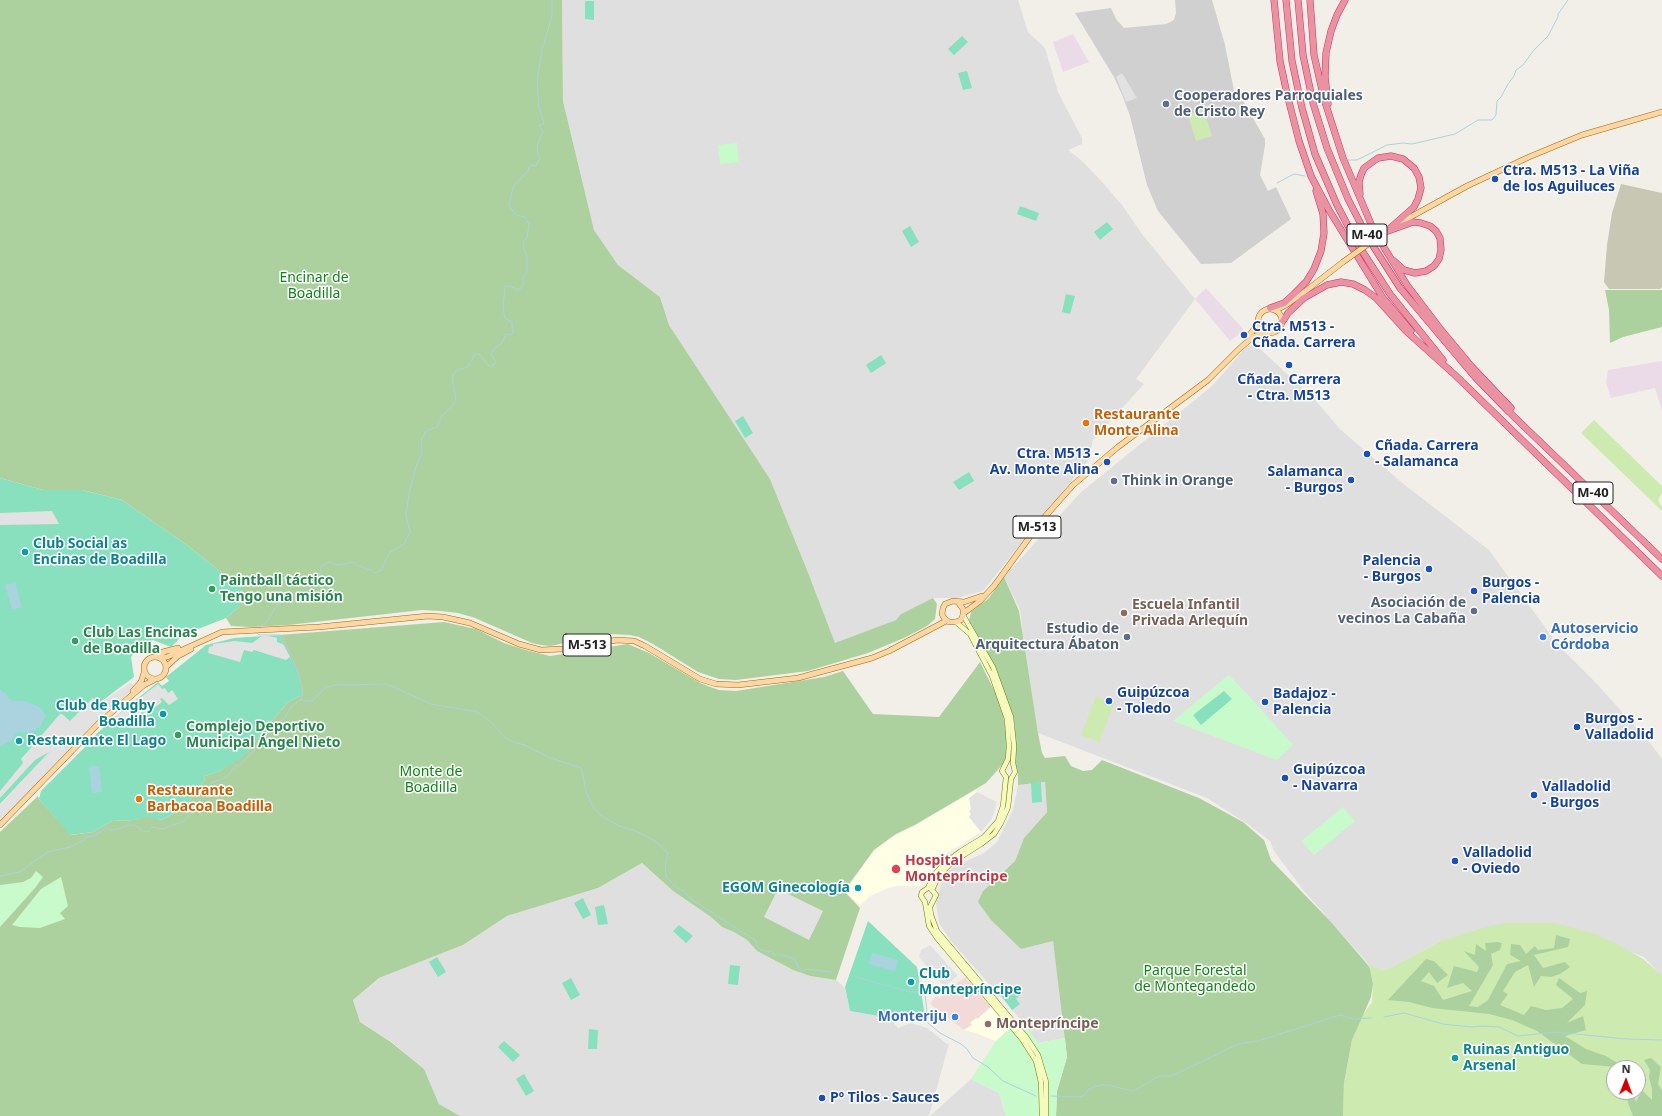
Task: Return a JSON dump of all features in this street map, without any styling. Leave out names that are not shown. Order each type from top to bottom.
[{"type":"highway","points":[[1273,309],[1284,303],[1306,282],[1321,251],[1324,233],[1323,214],[1299,141],[1287,94],[1280,61],[1274,0]]},
{"type":"highway","name":"M-40","points":[[1286,0],[1292,60],[1302,108],[1316,154],[1337,205],[1357,243],[1390,294],[1455,375],[1662,576]]},
{"type":"highway","name":"M-40","points":[[1298,0],[1303,55],[1313,103],[1326,148],[1361,225],[1400,288],[1438,336],[1475,377],[1523,426],[1662,559]]},
{"type":"highway","points":[[1310,0],[1314,54],[1324,99],[1336,138],[1374,231],[1407,285],[1472,366],[1520,418],[1523,426]]},
{"type":"highway","points":[[1336,138],[1328,104],[1325,77],[1326,53],[1331,31],[1345,0]]},
{"type":"highway","points":[[1361,201],[1359,182],[1364,168],[1370,162],[1378,158],[1391,156],[1403,159],[1414,168],[1419,177],[1421,188],[1418,199],[1414,207],[1385,232]]},
{"type":"highway","points":[[1311,176],[1329,210],[1383,298],[1422,344]]},
{"type":"highway","points":[[1374,231],[1393,260],[1404,270],[1415,273],[1426,271],[1434,266],[1441,250],[1440,238],[1430,226],[1413,222],[1385,232]]},
{"type":"highway","points":[[1282,319],[1304,298],[1327,285],[1341,282],[1347,283],[1365,290],[1376,298],[1406,331],[1455,375]]},
{"type":"main road","name":"M-513","points":[[1239,349],[1256,328],[1258,318],[1261,313],[1286,305],[1385,232],[1467,186],[1529,156],[1582,135],[1662,112]]},
{"type":"main road","name":"M-513","points":[[956,622],[960,620],[964,614],[980,601],[994,586],[1052,507],[1073,485],[1118,447],[1208,380],[1253,337],[1265,332],[1276,332],[1280,329],[1282,319],[1303,293]]},
{"type":"main road","points":[[1273,309],[1282,319]]},
{"type":"main road","points":[[1258,324],[1265,332]]},
{"type":"main road","name":"M-513","points":[[930,630],[938,621],[945,604],[953,601],[958,602],[976,599],[986,594]]},
{"type":"main road","points":[[958,602],[964,609],[964,614]]},
{"type":"main road","points":[[942,614],[946,621],[956,622]]},
{"type":"main road","name":"M-513","points":[[0,825],[137,686],[144,673],[146,661],[156,657],[167,657],[216,634],[318,627],[428,616],[443,617],[470,623],[536,649],[562,649],[617,640],[634,641],[700,678],[716,684],[729,685],[798,678],[823,672],[880,655],[946,621]]},
{"type":"main road","name":"M-513","points":[[115,708],[144,685],[163,676],[166,667],[171,661],[209,639],[230,632]]},
{"type":"main road","points":[[146,650],[164,653],[216,634]]},
{"type":"main road","points":[[156,657],[163,661],[166,667]]},
{"type":"main road","points":[[144,673],[154,680]]},
{"type":"street","points":[[964,614],[993,667],[1011,717],[1013,728],[1014,766],[1016,772],[1012,777],[1008,807],[1001,824],[994,834],[946,868],[930,889],[924,890],[921,894],[921,898],[925,902],[929,926],[936,938],[1022,1039],[1036,1061],[1041,1082],[1042,1116]]},
{"type":"street","points":[[930,889],[934,875],[945,863],[984,837],[998,821],[1003,806],[1006,777],[1002,771],[1007,765],[1010,746],[1007,719],[992,676],[970,634],[956,622]]},
{"type":"street","points":[[1007,765],[1014,766]]},
{"type":"street","points":[[1006,777],[1012,777]]},
{"type":"street","points":[[925,902],[931,902],[936,897],[935,893],[930,889]]},
{"type":"street","points":[[931,902],[931,915],[937,932],[1026,1037],[1038,1055],[1046,1082],[1046,1116]]},
{"type":"shaded area","points":[[562,0],[1018,0],[1028,32],[1045,48],[1058,92],[1082,138],[1082,144],[1068,150],[1081,160],[1122,205],[1142,234],[1195,299],[1136,379],[1144,384],[1093,440],[1088,461],[983,591],[957,598],[933,598],[901,614],[896,620],[835,644],[770,479],[669,325],[660,297],[618,265],[594,230],[563,101]]},
{"type":"shaded area","points":[[1175,0],[1212,0],[1225,45],[1236,101],[1243,101],[1265,139],[1260,175],[1268,191],[1276,187],[1291,219],[1231,263],[1201,264],[1158,211],[1147,185],[1130,116],[1123,97],[1114,77],[1075,13],[1111,8],[1116,19],[1124,28],[1166,24],[1174,20],[1176,13]]},
{"type":"shaded area","points":[[1073,34],[1089,62],[1063,72],[1053,42]]},
{"type":"shaded area","points":[[1122,73],[1137,98],[1126,102],[1116,77]]},
{"type":"shaded area","points":[[1621,184],[1662,193],[1662,287],[1660,289],[1609,289],[1604,282],[1607,245],[1612,213]]},
{"type":"shaded area","points":[[1206,288],[1244,330],[1230,341],[1195,299]]},
{"type":"shaded area","points":[[1255,344],[1316,401],[1340,429],[1401,482],[1489,550],[1558,645],[1597,684],[1662,759],[1662,976],[1644,957],[1547,923],[1441,941],[1390,968],[1382,970],[1370,966],[1304,891],[1274,851],[1270,841],[1249,825],[1207,798],[1038,733],[1026,660],[1020,610],[1004,577],[1080,493],[1212,386],[1246,347]]},
{"type":"shaded area","points":[[1662,361],[1662,411],[1655,388],[1611,398],[1606,382],[1608,370]]},
{"type":"shaded area","points":[[52,511],[59,524],[0,525],[0,513]]},
{"type":"shaded area","points":[[262,636],[277,638],[277,642],[283,644],[290,657],[286,660],[254,650],[252,652],[244,650],[240,662],[208,653],[209,647],[213,646],[213,644],[235,641],[252,643]]},
{"type":"shaded area","points":[[132,683],[134,687],[133,690],[102,715],[0,821],[0,804],[49,752],[35,760],[0,798],[0,791],[23,763],[21,759],[60,714],[70,721],[93,698],[99,704]]},
{"type":"shaded area","points":[[158,684],[162,689],[165,688],[168,693],[172,690],[178,699],[169,705],[162,698],[160,699],[162,702],[145,715],[143,712],[127,724],[115,717]]},
{"type":"shaded area","points":[[1045,782],[1047,812],[1024,838],[1015,861],[983,891],[1053,941],[1065,1038],[1038,1043],[1020,1019],[951,941],[939,923],[936,903],[944,875],[953,867],[984,853],[997,842],[1013,810],[1018,785]]},
{"type":"shaded area","points":[[975,791],[997,802],[992,819],[981,832],[947,853],[936,863],[927,875],[922,886],[896,886],[888,888],[870,896],[860,905],[845,892],[874,850],[883,842]]},
{"type":"shaded area","points":[[977,792],[997,802],[992,819],[981,832],[969,817],[971,814],[969,811],[971,809],[969,798]]},
{"type":"shaded area","points":[[642,863],[673,891],[711,917],[722,927],[747,940],[757,951],[793,970],[810,976],[836,980],[845,988],[850,1011],[890,1018],[898,1028],[911,1023],[927,1028],[949,1044],[929,1116],[460,1116],[439,1104],[424,1069],[392,1042],[360,1022],[353,1000],[379,978],[463,945],[507,916],[598,888]]},
{"type":"shaded area","points":[[778,889],[823,911],[809,940],[764,917]]},
{"type":"shaded area","points":[[930,945],[958,976],[944,986],[919,957],[921,950]]},
{"type":"shaded area","points":[[965,977],[991,1007],[977,1020],[976,1018],[972,1025],[964,1030],[930,1004],[936,996],[939,998]]},
{"type":"shaded area","name":"Montepríncipe","points":[[991,1007],[1010,1028],[996,1041],[964,1030],[972,1025],[970,1023]]},
{"type":"shaded area","points":[[971,1079],[999,1093],[1006,1116],[930,1116]]},
{"type":"green space","name":"Encinar de Boadilla","points":[[0,0],[562,0],[563,101],[594,230],[618,265],[660,297],[669,325],[770,479],[835,643],[896,620],[901,614],[933,598],[937,604],[935,619],[927,626],[904,638],[868,653],[808,671],[736,680],[719,679],[698,672],[639,637],[609,634],[550,646],[541,645],[532,643],[475,618],[458,613],[440,611],[422,610],[288,625],[251,627],[231,626],[226,618],[239,607],[242,585],[222,573],[187,545],[122,500],[82,490],[43,490],[0,478]]},
{"type":"green space","points":[[585,1],[594,1],[594,20],[585,19]]},
{"type":"green space","points":[[962,36],[968,42],[954,55],[948,49]]},
{"type":"green space","points":[[967,71],[972,88],[963,90],[958,73]]},
{"type":"green space","points":[[1204,110],[1212,136],[1196,141],[1188,115]]},
{"type":"green space","points":[[737,143],[739,162],[720,164],[718,145]]},
{"type":"green space","points":[[1020,206],[1039,213],[1036,221],[1017,214]]},
{"type":"green space","points":[[1107,222],[1113,229],[1100,240],[1094,232]]},
{"type":"green space","points":[[910,226],[919,242],[911,247],[902,231]]},
{"type":"green space","points":[[1605,290],[1662,290],[1662,327],[1623,337],[1610,343],[1609,310]]},
{"type":"green space","points":[[1066,294],[1075,296],[1070,314],[1062,312]]},
{"type":"green space","points":[[881,355],[886,363],[871,373],[866,365]]},
{"type":"green space","points":[[743,416],[753,433],[745,438],[735,421]]},
{"type":"green space","points":[[1594,420],[1662,486],[1662,493],[1658,500],[1662,507],[1662,511],[1581,433]]},
{"type":"green space","points":[[969,472],[974,481],[959,490],[953,482]]},
{"type":"green space","name":"Club Las Encinas de Boadilla","points":[[0,478],[43,490],[82,490],[122,500],[187,545],[222,573],[242,586],[243,598],[239,607],[226,618],[183,635],[171,647],[153,640],[136,651],[131,657],[134,677],[91,709],[0,804]]},
{"type":"green space","name":"Parque Forestal de Montegandedo","points":[[1004,577],[1019,611],[1038,733],[1042,753],[1045,758],[1065,756],[1071,766],[1083,771],[1092,770],[1102,760],[1199,798],[1243,822],[1264,840],[1271,860],[1332,923],[1367,964],[1370,969],[1373,984],[1371,997],[1352,1040],[1344,1083],[1343,1116],[1056,1116],[1057,1091],[1067,1057],[1053,941],[1021,949],[991,920],[978,902],[983,891],[1015,861],[1024,838],[1047,812],[1045,782],[1018,785],[1018,774],[1015,761],[1015,725],[995,668],[969,620],[971,612],[989,598]]},
{"type":"green space","name":"Monte de Boadilla","points":[[444,622],[476,629],[504,643],[550,656],[628,644],[649,653],[702,684],[719,690],[736,691],[824,677],[843,671],[873,714],[939,717],[980,662],[995,692],[1003,715],[1006,731],[1006,756],[1003,764],[986,783],[915,825],[896,834],[874,850],[844,891],[860,908],[836,980],[810,976],[793,970],[757,951],[747,940],[722,927],[711,917],[673,891],[642,863],[598,888],[507,916],[463,945],[379,978],[353,1000],[360,1022],[391,1042],[424,1069],[439,1104],[460,1116],[0,1116],[0,832],[38,796],[71,835],[93,832],[112,821],[134,820],[148,816],[161,820],[183,809],[204,782],[205,776],[220,771],[249,750],[288,702],[300,696],[290,657],[279,635]]},
{"type":"green space","name":"Complejo Deportivo Municipal Ángel Nieto","points":[[279,635],[297,671],[302,695],[288,702],[241,758],[220,771],[205,776],[204,782],[183,809],[161,820],[148,817],[134,820],[112,821],[93,832],[70,835],[39,799],[41,791],[87,745],[90,747],[92,746],[93,742],[96,740],[93,737],[158,682],[162,686],[169,681],[166,677],[206,645],[234,638]]},
{"type":"green space","points":[[1227,676],[1230,676],[1293,745],[1277,760],[1173,721]]},
{"type":"green space","points":[[1224,691],[1232,699],[1201,725],[1193,715]]},
{"type":"green space","points":[[1096,696],[1114,703],[1099,742],[1081,735]]},
{"type":"green space","points":[[1041,782],[1042,802],[1032,803],[1031,783]]},
{"type":"green space","points":[[1343,807],[1355,821],[1314,855],[1301,841]]},
{"type":"green space","points":[[36,871],[43,877],[0,927],[0,885],[23,882],[31,878]]},
{"type":"green space","points":[[61,877],[68,906],[60,913],[65,919],[40,928],[12,925],[41,889]]},
{"type":"green space","points":[[583,898],[591,915],[583,919],[574,903]]},
{"type":"green space","points":[[604,905],[608,924],[598,925],[595,907]]},
{"type":"green space","points":[[868,921],[917,967],[925,1016],[890,1018],[850,1011],[845,987]]},
{"type":"green space","points":[[1505,923],[1554,923],[1593,933],[1615,943],[1643,959],[1662,975],[1662,1116],[1343,1116],[1344,1083],[1352,1040],[1362,1016],[1372,1002],[1373,984],[1370,969],[1367,964],[1382,970],[1390,968],[1441,941],[1485,927]]},
{"type":"green space","points":[[679,925],[693,936],[686,943],[673,931]]},
{"type":"green space","points":[[1556,935],[1570,939],[1568,947],[1534,955],[1543,968],[1565,962],[1570,967],[1560,974],[1551,977],[1541,976],[1534,987],[1528,965],[1515,972],[1503,991],[1508,994],[1500,1005],[1524,1015],[1531,1006],[1546,1010],[1562,1008],[1573,999],[1556,985],[1559,978],[1580,993],[1587,991],[1585,1005],[1567,1023],[1583,1016],[1586,1030],[1565,1036],[1586,1049],[1606,1056],[1612,1060],[1606,1060],[1606,1066],[1582,1064],[1537,1031],[1512,1020],[1489,1014],[1432,1008],[1409,1002],[1388,1000],[1426,959],[1434,961],[1448,975],[1437,983],[1429,972],[1421,981],[1434,986],[1443,1000],[1472,991],[1463,983],[1447,988],[1454,966],[1477,972],[1479,967],[1464,951],[1475,955],[1476,944],[1486,951],[1485,943],[1502,943],[1500,950],[1491,954],[1493,965],[1469,1006],[1478,1007],[1488,1000],[1507,964],[1521,961],[1510,955],[1511,944],[1520,945],[1526,954],[1535,946],[1538,950],[1554,948]]},
{"type":"green space","points":[[437,957],[446,972],[438,977],[429,962]]},
{"type":"green space","points":[[730,965],[740,966],[738,985],[728,984]]},
{"type":"green space","points":[[571,978],[580,995],[571,1000],[562,983]]},
{"type":"green space","points":[[1013,986],[1020,995],[1016,999],[1020,1004],[1012,1010],[1001,995]]},
{"type":"green space","points":[[1020,1019],[1038,1043],[1065,1038],[1067,1057],[1057,1091],[1056,1116],[1006,1116],[999,1093],[971,1079],[996,1041]]},
{"type":"green space","points":[[589,1029],[598,1030],[597,1049],[588,1049]]},
{"type":"green space","points":[[504,1041],[520,1055],[513,1062],[498,1047]]},
{"type":"green space","points":[[1651,1058],[1661,1067],[1658,1084],[1662,1090],[1662,1116],[1633,1116],[1628,1103],[1627,1100],[1635,1100],[1636,1102],[1637,1100],[1646,1100],[1646,1094],[1652,1100],[1652,1089],[1649,1077],[1650,1070],[1646,1063],[1646,1060],[1644,1060]]},
{"type":"green space","points":[[524,1074],[534,1091],[526,1096],[516,1079]]},
{"type":"water","points":[[15,582],[22,607],[12,610],[5,585]]},
{"type":"water","points":[[0,689],[9,699],[14,701],[24,701],[41,708],[46,716],[40,727],[29,733],[16,733],[11,741],[0,746]]},
{"type":"water","points":[[99,766],[102,792],[92,793],[89,767]]},
{"type":"water","points":[[872,953],[898,960],[895,971],[869,964]]},
{"type":"waterway","points":[[259,627],[267,622],[275,608],[286,599],[299,595],[319,577],[321,567],[328,562],[338,565],[354,562],[357,566],[361,566],[367,570],[370,569],[375,573],[381,570],[390,552],[404,544],[410,532],[406,515],[409,494],[416,466],[422,453],[421,440],[426,431],[437,427],[441,417],[454,404],[456,398],[453,385],[453,375],[457,370],[468,367],[474,354],[479,354],[489,366],[493,366],[496,362],[491,354],[495,348],[501,344],[506,334],[511,335],[514,332],[512,322],[505,318],[503,309],[505,287],[510,286],[515,289],[520,289],[523,285],[523,278],[527,271],[527,255],[524,250],[523,242],[527,238],[529,224],[525,217],[516,215],[509,206],[513,187],[528,171],[530,165],[536,166],[540,158],[537,153],[538,143],[543,132],[539,126],[544,123],[539,108],[537,81],[542,50],[552,16],[552,0]]},
{"type":"waterway","points":[[1348,160],[1357,160],[1387,145],[1403,143],[1412,144],[1455,134],[1478,120],[1492,120],[1496,115],[1497,101],[1514,76],[1516,70],[1523,65],[1534,50],[1548,36],[1558,17],[1558,14],[1568,0]]},
{"type":"waterway","points":[[1277,183],[1294,174],[1305,176]]},
{"type":"waterway","points":[[257,633],[259,635],[282,636],[297,669],[303,691],[301,700]]},
{"type":"waterway","points":[[0,876],[20,872],[47,852],[70,847],[83,841],[86,837],[94,836],[106,828],[110,830],[134,825],[140,828],[141,831],[148,832],[152,827],[163,829],[184,821],[188,817],[188,813],[209,790],[211,783],[227,777],[235,766],[240,765],[257,747],[259,741],[284,719],[291,707],[300,700],[312,701],[326,687],[336,685],[387,684],[431,704],[478,712],[491,722],[506,739],[527,746],[548,757],[581,768],[585,788],[592,805],[600,815],[619,826],[636,831],[657,842],[668,853],[665,867],[666,876],[675,887],[684,891],[691,899],[756,941],[757,946],[761,950],[773,952],[773,955],[779,954],[793,958],[802,971],[807,969],[831,972]]},
{"type":"waterway","points":[[856,977],[910,992],[925,992],[927,1013],[924,1020],[940,1033],[961,1044],[967,1049],[973,1058],[988,1067],[1003,1081],[1036,1096]]},
{"type":"waterway","points":[[1384,1017],[1404,1013],[1443,1024],[1471,1027],[1499,1027],[1518,1036],[1556,1032],[1626,1039],[1662,1040]]},
{"type":"waterway","points":[[1051,1096],[1079,1097],[1085,1095],[1088,1090],[1093,1087],[1101,1085],[1109,1085],[1132,1091],[1159,1076],[1170,1076],[1176,1074],[1238,1044],[1258,1041],[1341,1015],[1353,1019],[1371,1018]]},
{"type":"place","name":"Cooperadores Parroquiales de Cristo Rey","points":[[1166,104]]},
{"type":"place","name":"Ctra. M513 - La Viña de los Aguiluces","points":[[1495,179]]},
{"type":"place","name":"Ctra. M513 - Cñada. Carrera","points":[[1244,335]]},
{"type":"place","name":"Cñada. Carrera - Ctra. M513","points":[[1289,365]]},
{"type":"place","name":"Restaurante Monte Alina","points":[[1086,423]]},
{"type":"place","name":"Cñada. Carrera - Salamanca","points":[[1367,454]]},
{"type":"place","name":"Ctra. M513 - Av. Monte Alina","points":[[1107,462]]},
{"type":"place","name":"Salamanca - Burgos","points":[[1351,480]]},
{"type":"place","name":"Think in Orange","points":[[1114,481]]},
{"type":"place","name":"Club Social as Encinas de Boadilla","points":[[25,552]]},
{"type":"place","name":"Palencia - Burgos","points":[[1429,569]]},
{"type":"place","name":"Paintball táctico Tengo una misión","points":[[212,589]]},
{"type":"place","name":"Burgos - Palencia","points":[[1474,591]]},
{"type":"place","name":"Asociación de vecinos La Cabaña","points":[[1474,611]]},
{"type":"place","name":"Escuela Infantil Privada Arlequín","points":[[1124,613]]},
{"type":"place","name":"Estudio de Arquitectura Ábaton","points":[[1127,637]]},
{"type":"place","name":"Autoservicio Córdoba","points":[[1543,637]]},
{"type":"place","name":"Club Las Encinas de Boadilla","points":[[75,641]]},
{"type":"place","name":"Guipúzcoa - Toledo","points":[[1109,701]]},
{"type":"place","name":"Badajoz - Palencia","points":[[1265,702]]},
{"type":"place","name":"Club de Rugby Boadilla","points":[[163,714]]},
{"type":"place","name":"Burgos - Valladolid","points":[[1577,727]]},
{"type":"place","name":"Complejo Deportivo Municipal Ángel Nieto","points":[[178,735]]},
{"type":"place","name":"Restaurante El Lago","points":[[19,741]]},
{"type":"place","name":"Guipúzcoa - Navarra","points":[[1285,778]]},
{"type":"place","name":"Valladolid - Burgos","points":[[1534,795]]},
{"type":"place","name":"Restaurante Barbacoa Boadilla","points":[[139,799]]},
{"type":"place","name":"Valladolid - Oviedo","points":[[1455,861]]},
{"type":"place","name":"Hospital Montepríncipe","points":[[896,869]]},
{"type":"place","name":"EGOM Ginecología","points":[[858,888]]},
{"type":"place","name":"Club Montepríncipe","points":[[911,982]]},
{"type":"place","name":"Monteriju","points":[[955,1017]]},
{"type":"place","name":"Montepríncipe","points":[[988,1024]]},
{"type":"place","name":"Ruinas Antiguo Arsenal","points":[[1455,1058]]},
{"type":"place","name":"Pº Tilos - Sauces","points":[[822,1098]]}]
